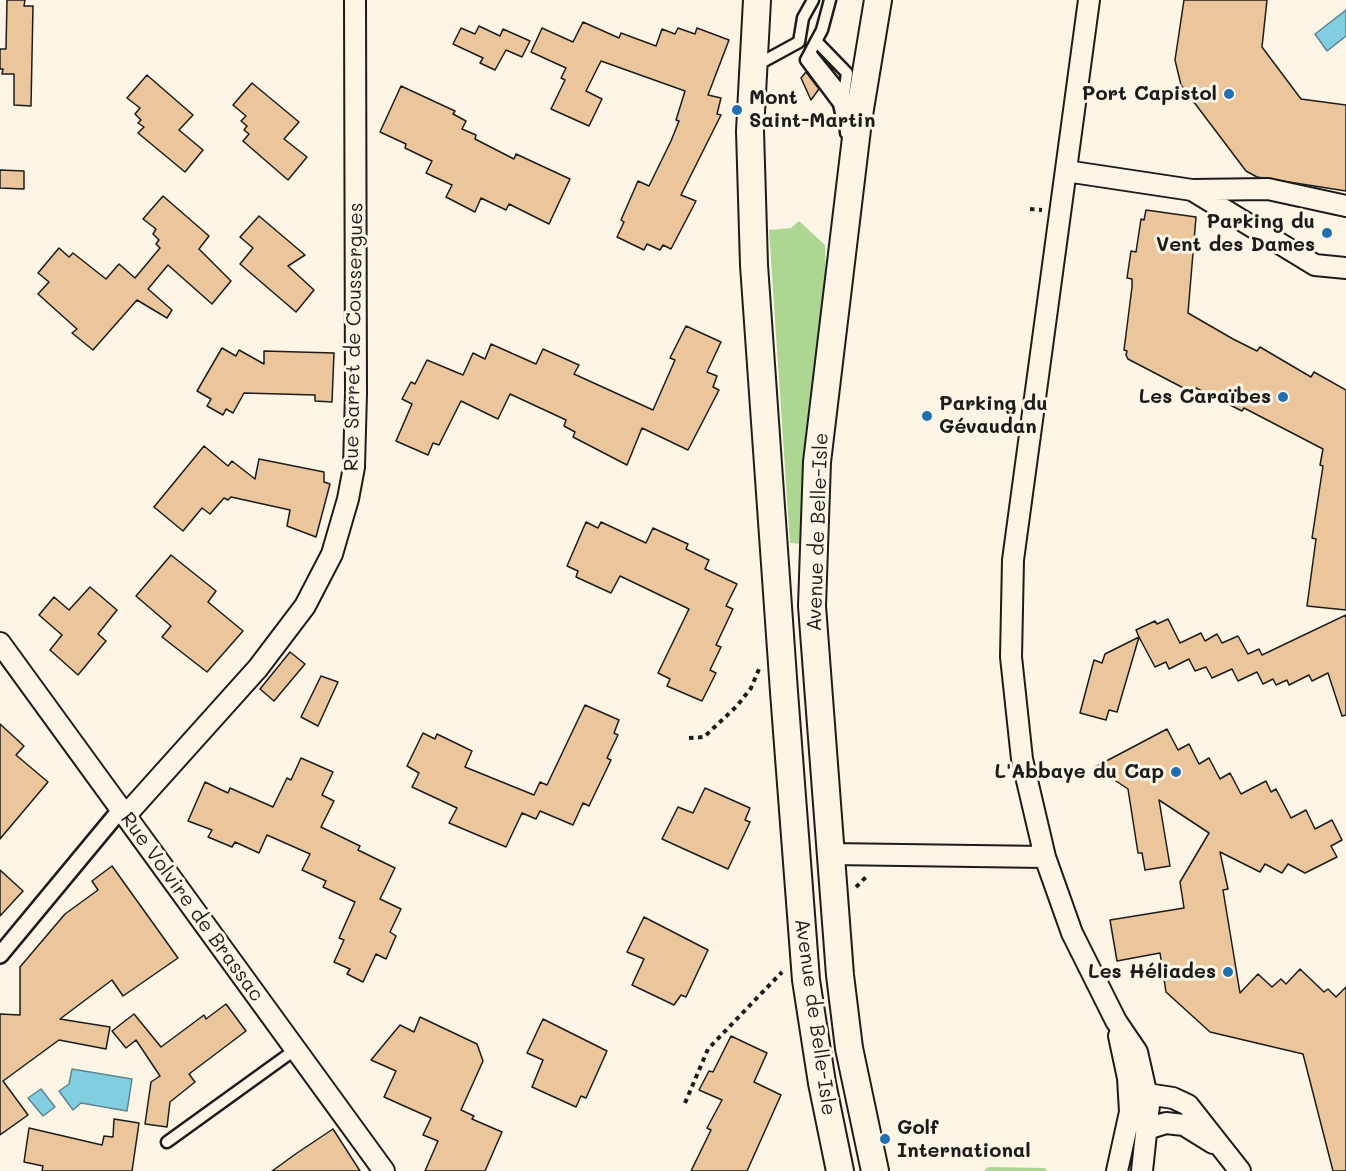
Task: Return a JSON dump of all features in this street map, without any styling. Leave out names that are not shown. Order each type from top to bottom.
[{"type":"street","name":"Rue Sarret de Coussergues","points":[[123,812],[258,668],[305,606],[332,554],[348,499],[354,467],[356,393],[355,0]]},
{"type":"street","name":"Avenue de Belle-Isle","points":[[757,0],[750,131],[754,265],[803,950],[822,1083],[840,1171]]},
{"type":"street","name":"Avenue de Belle-Isle","points":[[875,1171],[849,1048],[840,975],[812,606],[817,462],[858,121],[878,0]]},
{"type":"street","points":[[1089,0],[1013,560],[1011,657],[1022,759],[1045,857],[1072,933],[1116,1021],[1137,1052],[1149,1105],[1142,1171]]},
{"type":"street","points":[[1066,171],[1192,190],[1269,189],[1346,207]]},
{"type":"street","points":[[1192,190],[1315,265],[1346,268]]},
{"type":"street","name":"Rue Volvire de Brassac","points":[[0,643],[384,1171]]},
{"type":"street","points":[[0,955],[123,812]]},
{"type":"street","points":[[831,854],[1045,857]]},
{"type":"street","points":[[1116,1021],[1128,1078],[1130,1112],[1117,1171]]},
{"type":"street","points":[[1147,1094],[1173,1098],[1188,1105],[1240,1171]]},
{"type":"street","points":[[1147,1130],[1166,1123],[1184,1125],[1222,1150]]},
{"type":"lane","points":[[830,0],[822,30],[806,60],[839,104],[846,128]]},
{"type":"lane","points":[[753,67],[799,42],[803,18],[809,2]]},
{"type":"lane","points":[[816,42],[847,73],[844,95],[846,128],[844,230]]},
{"type":"lane","points":[[810,53],[844,95]]},
{"type":"lane","points":[[167,1142],[296,1049]]},
{"type":"path","points":[[689,738],[704,737],[737,706],[751,688],[756,669],[782,660]]},
{"type":"path","points":[[853,896],[855,887],[868,875],[889,873],[889,855]]},
{"type":"path","points":[[685,1103],[708,1049],[803,950]]},
{"type":"green space","points":[[799,221],[825,245],[826,288],[804,544],[790,543],[769,230],[791,228]]},
{"type":"green space","points":[[988,1167],[1045,1168],[1047,1171],[984,1171]]},
{"type":"water","points":[[1346,10],[1346,36],[1327,51],[1315,34]]},
{"type":"water","points":[[72,1069],[132,1079],[127,1111],[81,1103],[73,1110],[59,1091],[69,1084]]},
{"type":"water","points":[[41,1089],[55,1107],[43,1116],[28,1098]]},
{"type":"building","points":[[7,0],[25,0],[24,6],[33,6],[31,106],[14,105],[14,74],[2,74],[3,69],[0,69],[0,49],[6,49]]},
{"type":"building","name":"Port Capistol","points":[[1184,0],[1267,0],[1262,47],[1301,99],[1346,105],[1346,191],[1257,177],[1246,171],[1181,85],[1175,60]]},
{"type":"building","points":[[583,22],[619,38],[621,33],[656,46],[662,29],[675,34],[678,28],[695,34],[697,28],[729,40],[708,95],[721,98],[717,114],[721,115],[681,195],[696,201],[671,249],[663,245],[660,250],[647,244],[644,250],[617,237],[624,222],[621,220],[638,181],[649,186],[671,141],[679,121],[676,120],[685,91],[601,61],[586,91],[602,99],[589,126],[551,109],[565,80],[561,78],[566,68],[531,52],[542,28],[573,42]]},
{"type":"building","points":[[479,26],[500,36],[503,29],[530,41],[522,57],[506,50],[495,70],[480,63],[483,58],[453,44],[461,28],[475,34]]},
{"type":"building","points":[[806,72],[819,89],[811,100],[801,78]]},
{"type":"building","points":[[147,75],[193,115],[179,130],[203,150],[185,172],[138,133],[144,127],[138,123],[141,120],[135,114],[140,108],[127,98]]},
{"type":"building","points":[[252,83],[299,122],[284,139],[307,157],[288,180],[243,141],[249,134],[244,130],[247,126],[241,121],[246,116],[233,105]]},
{"type":"building","points":[[401,86],[455,111],[453,114],[466,121],[462,129],[476,135],[475,139],[514,159],[516,154],[570,179],[549,224],[509,204],[506,210],[481,198],[475,212],[446,197],[452,185],[426,173],[432,161],[405,148],[406,144],[380,132]]},
{"type":"building","points":[[0,170],[24,171],[24,189],[0,188]]},
{"type":"building","points":[[163,196],[209,236],[199,249],[231,281],[212,304],[168,265],[148,289],[172,310],[167,318],[137,300],[93,350],[72,333],[77,329],[38,294],[49,282],[38,273],[59,248],[69,257],[73,253],[106,279],[119,264],[135,278],[160,248],[156,244],[159,240],[153,234],[156,229],[143,219]]},
{"type":"building","name":"Les Caraïbes","points":[[1146,210],[1196,217],[1188,313],[1257,351],[1260,347],[1311,377],[1314,372],[1346,390],[1346,610],[1307,606],[1316,539],[1312,538],[1323,466],[1320,465],[1323,449],[1244,408],[1242,411],[1196,388],[1193,393],[1128,359],[1126,355],[1127,351],[1124,350],[1132,287],[1132,279],[1127,278],[1131,251],[1136,252],[1141,219],[1144,220]]},
{"type":"building","points":[[259,216],[305,255],[288,266],[314,290],[296,312],[240,264],[253,248],[240,237]]},
{"type":"building","points":[[686,326],[721,342],[707,372],[717,376],[713,387],[719,390],[688,450],[642,428],[627,465],[573,437],[575,432],[564,426],[566,420],[510,394],[498,419],[461,401],[439,445],[433,443],[428,455],[396,441],[412,404],[402,399],[411,382],[415,384],[427,360],[463,375],[473,353],[485,359],[491,344],[536,364],[543,349],[579,365],[574,374],[653,410],[675,360],[670,358]]},
{"type":"building","points":[[222,348],[236,356],[239,350],[264,364],[264,351],[334,353],[332,402],[315,401],[315,395],[244,393],[233,413],[226,409],[223,415],[207,406],[211,399],[197,391]]},
{"type":"building","points":[[204,446],[228,466],[232,461],[255,479],[259,459],[324,472],[324,482],[330,484],[316,537],[287,526],[290,510],[231,497],[228,500],[224,498],[210,514],[202,508],[183,531],[154,507]]},
{"type":"building","points":[[586,522],[598,528],[601,522],[646,543],[653,528],[688,544],[686,549],[709,560],[705,569],[737,584],[726,606],[733,609],[716,645],[721,647],[710,670],[716,673],[702,701],[667,686],[670,679],[658,673],[689,609],[620,576],[611,593],[576,577],[578,571],[567,566]]},
{"type":"building","points":[[171,555],[216,591],[208,602],[243,631],[207,672],[162,637],[171,626],[136,596]]},
{"type":"building","points":[[90,587],[117,610],[98,634],[106,641],[78,675],[50,650],[62,635],[39,615],[54,597],[69,610]]},
{"type":"building","points":[[1346,615],[1346,715],[1342,716],[1328,673],[1312,681],[1309,675],[1289,685],[1287,680],[1276,685],[1273,679],[1263,684],[1257,672],[1238,681],[1232,669],[1212,678],[1206,667],[1195,671],[1189,659],[1169,669],[1166,662],[1155,667],[1136,630],[1155,621],[1157,624],[1168,619],[1180,643],[1201,633],[1205,641],[1217,634],[1222,643],[1238,636],[1248,654],[1259,649],[1262,655]]},
{"type":"building","points":[[1139,637],[1117,712],[1109,710],[1106,720],[1080,713],[1094,660],[1102,663],[1105,654]]},
{"type":"building","points":[[290,652],[305,664],[274,701],[260,689]]},
{"type":"building","points":[[321,676],[338,682],[318,726],[301,717]]},
{"type":"building","points":[[585,705],[619,720],[614,733],[618,735],[607,758],[611,760],[589,806],[583,803],[573,825],[540,811],[536,819],[522,813],[506,847],[449,823],[457,808],[412,787],[419,773],[407,766],[423,733],[435,739],[437,734],[472,751],[465,767],[534,795],[540,782],[547,785]]},
{"type":"building","points":[[0,724],[24,746],[16,755],[48,782],[0,839]]},
{"type":"building","points":[[1167,729],[1178,750],[1189,744],[1199,764],[1209,758],[1220,779],[1230,773],[1241,794],[1266,781],[1271,792],[1276,789],[1291,818],[1306,810],[1315,829],[1332,820],[1342,840],[1331,846],[1337,857],[1305,873],[1288,864],[1282,873],[1265,864],[1260,872],[1220,852],[1228,889],[1223,890],[1240,993],[1258,974],[1272,987],[1281,979],[1286,984],[1300,969],[1324,992],[1328,989],[1336,997],[1346,987],[1346,1171],[1333,1171],[1303,1054],[1210,1032],[1166,992],[1160,953],[1117,961],[1110,920],[1184,908],[1180,882],[1209,833],[1159,800],[1170,866],[1145,870],[1142,853],[1138,853],[1128,789],[1095,767]]},
{"type":"building","points":[[301,758],[333,772],[322,795],[334,801],[321,827],[360,846],[358,850],[395,868],[380,899],[401,909],[390,932],[396,936],[386,959],[376,954],[363,982],[347,974],[350,969],[334,962],[344,940],[339,938],[355,902],[323,887],[326,881],[302,870],[310,854],[267,835],[259,853],[235,842],[232,847],[208,837],[212,830],[188,821],[205,782],[228,793],[230,788],[273,807],[287,778],[291,780]]},
{"type":"building","points":[[705,788],[750,808],[745,820],[750,822],[728,869],[662,839],[678,807],[693,813]]},
{"type":"building","points":[[112,866],[178,958],[123,996],[112,980],[60,1019],[110,1027],[106,1049],[59,1040],[3,1081],[28,1115],[0,1135],[0,1014],[20,1015],[20,967],[65,914],[98,890],[92,881]]},
{"type":"building","points":[[0,870],[23,891],[0,916]]},
{"type":"building","points":[[644,917],[708,950],[686,997],[681,995],[674,1005],[632,985],[644,959],[627,952]]},
{"type":"building","points":[[226,1004],[246,1031],[189,1074],[195,1082],[170,1102],[167,1127],[145,1124],[151,1082],[160,1076],[136,1040],[126,1048],[112,1031],[134,1014],[161,1047],[204,1015],[206,1019]]},
{"type":"building","points":[[420,1017],[477,1044],[483,1061],[461,1110],[474,1116],[472,1119],[502,1132],[485,1171],[425,1171],[438,1141],[423,1135],[431,1118],[384,1097],[396,1071],[371,1060],[400,1025],[414,1032]]},
{"type":"building","points":[[543,1019],[607,1051],[586,1098],[581,1096],[576,1107],[532,1087],[543,1060],[527,1053]]},
{"type":"building","points":[[731,1036],[767,1053],[754,1082],[781,1095],[747,1171],[691,1171],[711,1130],[707,1128],[722,1100],[699,1090],[709,1071],[713,1072]]},
{"type":"building","points":[[114,1119],[139,1123],[132,1171],[42,1171],[43,1166],[24,1162],[29,1128],[102,1145],[104,1136],[113,1137]]},
{"type":"building","points":[[333,1129],[360,1171],[272,1171],[297,1153]]},
{"type":"place","name":"Port Capistol","points":[[1229,94]]},
{"type":"place","name":"Mont Saint-Martin","points":[[737,110]]},
{"type":"place","name":"Parking du Vent des Dames","points":[[1327,233]]},
{"type":"place","name":"Les Caraïbes","points":[[1283,397]]},
{"type":"place","name":"Parking du Gévaudan","points":[[927,416]]},
{"type":"place","name":"L'Abbaye du Cap","points":[[1176,772]]},
{"type":"place","name":"Les Héliades","points":[[1228,972]]},
{"type":"place","name":"Golf International","points":[[885,1139]]}]
